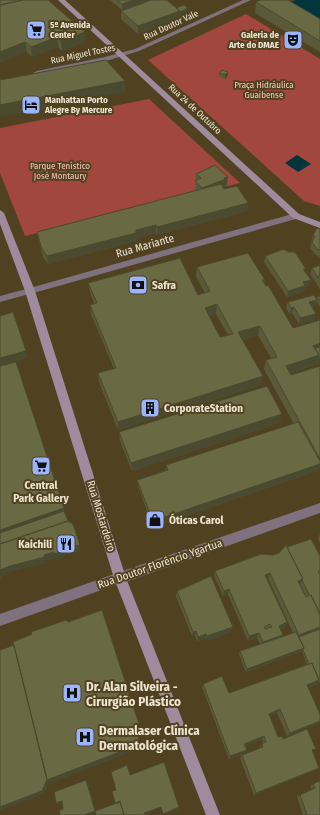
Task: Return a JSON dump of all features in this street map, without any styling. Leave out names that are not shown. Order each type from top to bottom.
[{"type":"main road","name":"Rua 24 de Outubro","points":[[61,0],[296,216],[320,225]]},
{"type":"main road","name":"Rua Mostardeiro","points":[[0,213],[30,291],[120,578],[213,815]]},
{"type":"street","name":"Rua Doutor Vale","points":[[122,55],[137,50],[248,0]]},
{"type":"street","name":"Rua Miguel Tostes","points":[[30,75],[122,55]]},
{"type":"street","name":"Rua Mariante","points":[[0,299],[296,216]]},
{"type":"street","name":"Rua Doutor Florêncio Ygartua","points":[[0,620],[320,508]]},
{"type":"green space","name":"Praça Hidráulica Guaibense","points":[[246,14],[320,59],[320,206],[304,201],[148,60]]},
{"type":"green space","name":"Parque Tenístico José Montaury","points":[[149,99],[240,183],[25,236],[0,173],[0,128]]},
{"type":"water","points":[[296,0],[320,0],[320,24],[287,4]]},
{"type":"water","points":[[297,155],[311,164],[298,172],[285,163]]},
{"type":"building","points":[[0,0],[23,0],[0,5]]},
{"type":"building","points":[[23,0],[48,0],[85,32],[61,41],[57,37],[31,47],[25,42],[0,52],[0,5]]},
{"type":"building","points":[[117,0],[134,0],[122,4]]},
{"type":"building","points":[[151,0],[167,0],[180,11],[138,26],[121,11]]},
{"type":"building","points":[[261,0],[288,0],[320,19],[320,41],[256,2]]},
{"type":"building","points":[[145,1],[146,2],[135,6],[134,5]]},
{"type":"building","points":[[184,5],[188,8],[180,12],[176,8]]},
{"type":"building","points":[[106,60],[125,81],[0,105],[0,80]]},
{"type":"building","points":[[222,70],[228,72],[225,75],[219,73]]},
{"type":"building","points":[[215,165],[228,177],[202,188],[195,181],[201,178],[196,174]]},
{"type":"building","points":[[221,184],[224,189],[237,186],[248,203],[157,227],[156,225],[136,230],[136,233],[47,256],[42,249],[37,232]]},
{"type":"building","points":[[317,228],[320,228],[320,250],[317,249],[312,242],[315,236],[313,235]]},
{"type":"building","points":[[284,249],[288,252],[295,252],[306,269],[303,269],[311,280],[303,282],[305,286],[288,291],[265,256]]},
{"type":"building","points":[[248,253],[265,280],[262,280],[266,286],[268,285],[293,328],[320,320],[320,343],[313,346],[319,355],[286,366],[291,375],[320,366],[320,459],[266,360],[277,357],[260,326],[238,332],[263,376],[118,422],[98,373],[116,368],[90,305],[97,303],[88,283],[180,258],[198,295],[210,291],[197,267]],"holes":[[[217,304],[233,334],[220,337],[205,308]]]},
{"type":"building","points":[[320,265],[320,272],[318,278],[312,268]]},
{"type":"building","points":[[314,295],[317,300],[309,302],[316,314],[300,318],[294,307],[291,308],[288,302]]},
{"type":"building","points":[[13,312],[26,351],[0,358],[0,316]]},
{"type":"building","points":[[320,347],[320,358],[318,359],[319,355],[315,348]]},
{"type":"building","name":"Central Park Gallery","points":[[16,362],[64,508],[0,530],[0,366]]},
{"type":"building","points":[[267,386],[282,414],[131,463],[119,432]]},
{"type":"building","points":[[298,422],[320,461],[320,464],[153,521],[137,480],[168,470],[166,465]]},
{"type":"building","points":[[64,511],[68,521],[0,544],[0,533]]},
{"type":"building","points":[[68,521],[73,524],[80,545],[62,549],[63,551],[44,555],[45,557],[0,570],[0,544]]},
{"type":"building","points":[[311,539],[320,556],[320,570],[318,571],[320,575],[320,614],[287,547]]},
{"type":"building","points":[[286,545],[303,579],[298,581],[306,597],[311,595],[320,614],[320,627],[299,635],[270,573],[265,575],[287,622],[279,626],[283,635],[263,642],[259,633],[249,636],[229,589],[224,591],[215,571],[261,554],[272,555],[279,553]],"holes":[[[270,624],[272,627],[265,629],[264,627]]]},
{"type":"building","points":[[211,576],[233,627],[207,636],[206,634],[198,637],[196,631],[193,632],[177,591]]},
{"type":"building","points":[[102,610],[139,724],[136,726],[139,740],[128,744],[130,748],[47,780],[13,642],[32,634],[31,632],[66,620],[68,622]]},
{"type":"building","points":[[320,629],[320,682],[318,683],[319,680],[312,663],[309,664],[299,637]]},
{"type":"building","points":[[296,632],[304,648],[247,669],[240,651]]},
{"type":"building","points":[[14,645],[47,779],[42,791],[0,807],[0,650]]},
{"type":"building","points":[[312,663],[319,680],[307,685],[320,714],[320,721],[290,733],[280,709],[269,714],[278,737],[282,736],[283,739],[307,729],[316,749],[312,750],[319,768],[256,793],[242,755],[263,747],[262,744],[266,742],[264,736],[244,744],[247,750],[230,756],[203,684],[222,676],[229,693]]},
{"type":"building","points":[[164,762],[179,807],[163,814],[161,807],[144,813],[145,815],[124,815],[120,801],[115,803],[112,791],[116,790],[111,772],[127,765],[130,775]]},
{"type":"building","points":[[86,780],[95,811],[84,815],[60,815],[59,811],[63,809],[62,801],[56,803],[54,792]]},
{"type":"building","points":[[320,781],[320,815],[307,815],[300,795],[315,788],[313,784]]},
{"type":"building","points":[[120,802],[124,815],[96,815],[95,811]]},
{"type":"place","name":"5ª Avenida Center","points":[[36,30]]},
{"type":"place","name":"Galeria de Arte do DMAE","points":[[293,40]]},
{"type":"place","name":"Manhattan Porto Alegre By Mercure","points":[[31,105]]},
{"type":"place","name":"Safra","points":[[138,285]]},
{"type":"place","name":"CorporateStation","points":[[150,408]]},
{"type":"place","name":"Central Park Gallery","points":[[41,466]]},
{"type":"place","name":"Óticas Carol","points":[[155,520]]},
{"type":"place","name":"Kaichili","points":[[66,544]]},
{"type":"place","name":"Dr. Alan Silveira - Cirurgião Plástico","points":[[72,693]]},
{"type":"place","name":"Dermalaser Clínica Dermatológica","points":[[85,737]]}]
